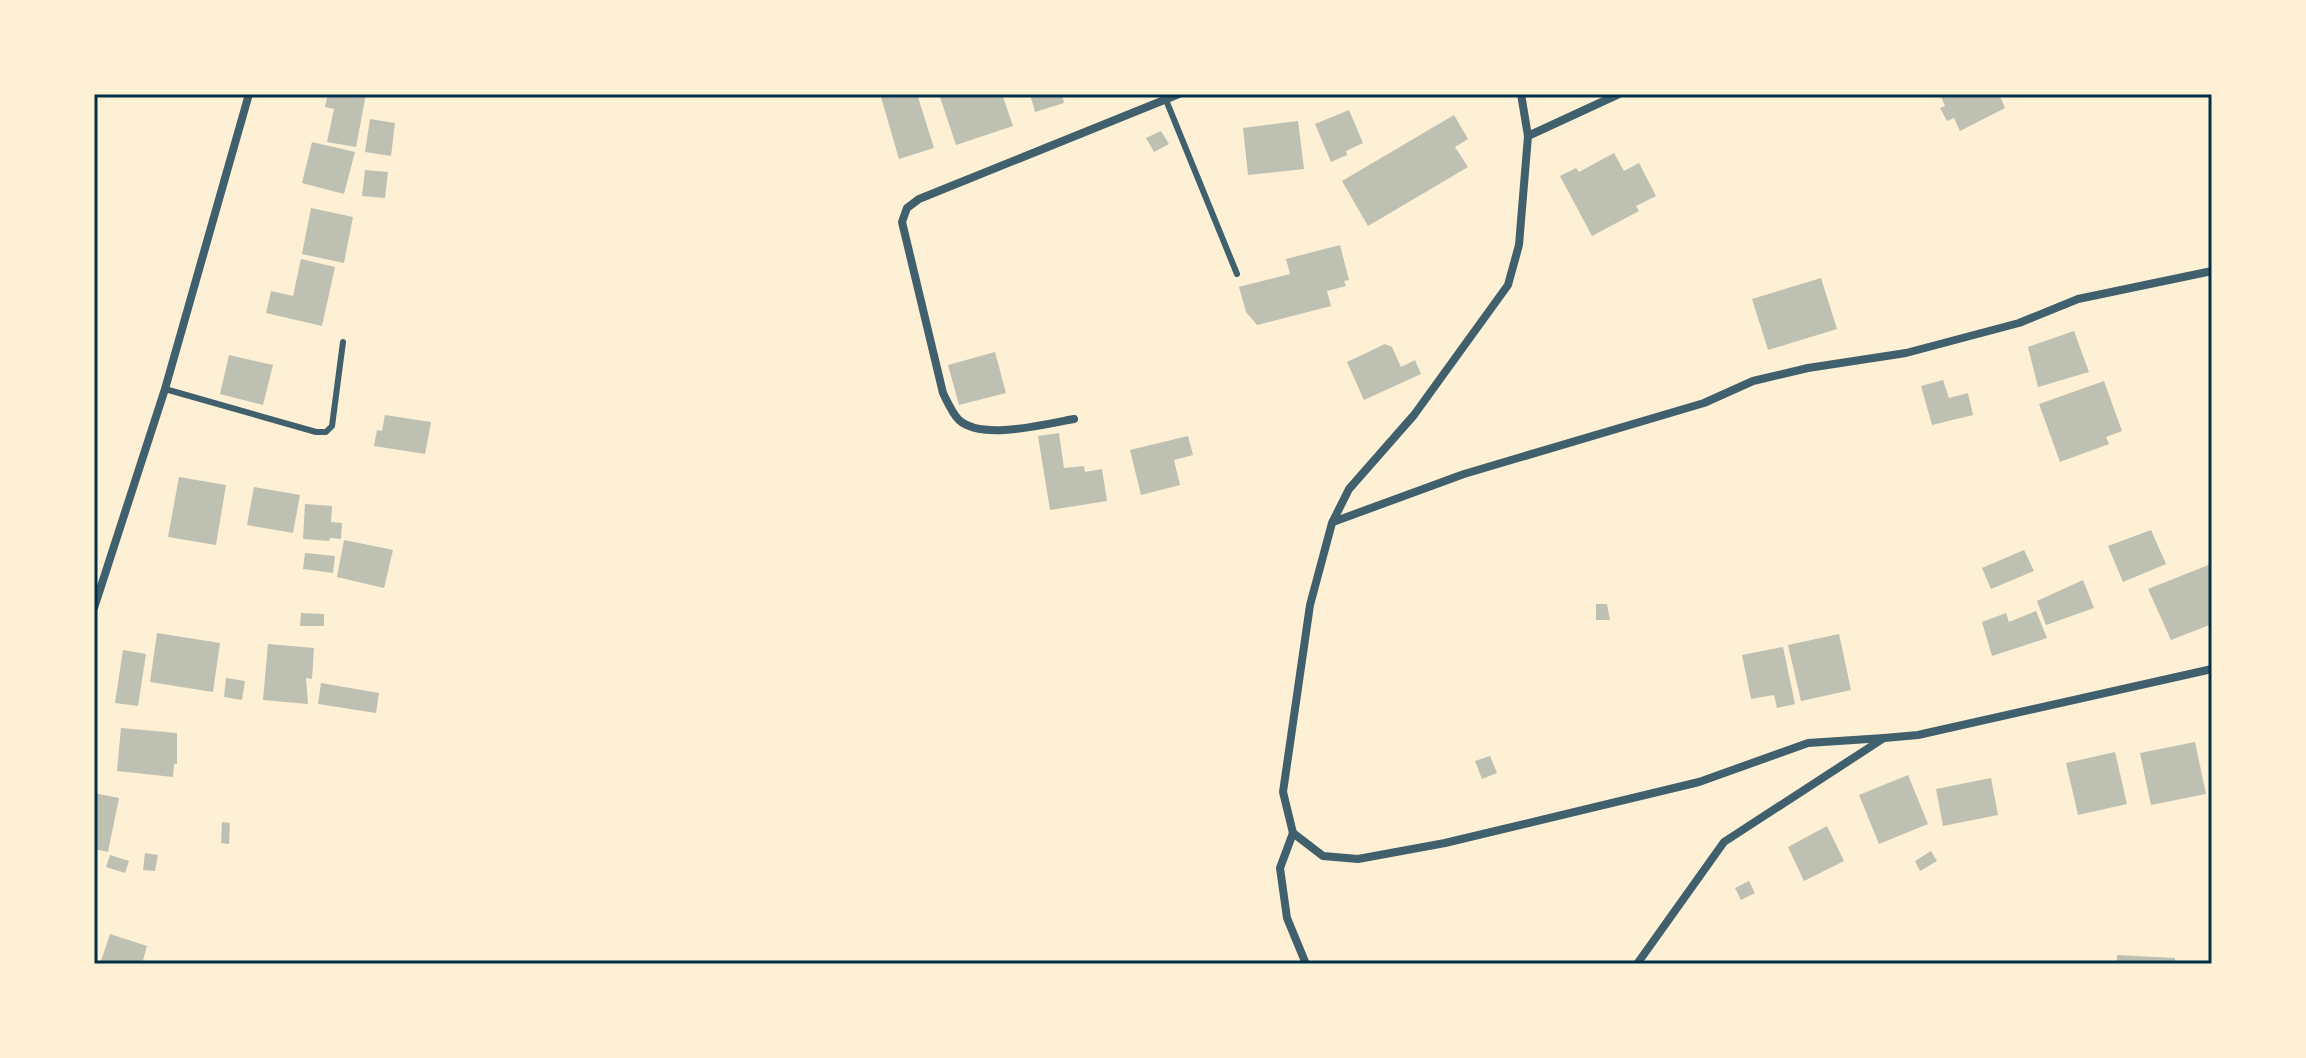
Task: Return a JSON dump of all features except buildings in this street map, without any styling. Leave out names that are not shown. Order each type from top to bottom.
[{"type":"street","points":[[94,608],[165,389],[249,94]]},
{"type":"street","points":[[1074,419],[1001,430],[971,428],[956,418],[943,393],[902,222],[907,208],[919,199],[1179,94]]},
{"type":"street","points":[[1306,964],[1287,918],[1280,868],[1293,833],[1283,792],[1310,605],[1332,523],[1349,489],[1414,415],[1508,285],[1519,245],[1528,136],[1521,94]]},
{"type":"street","points":[[1528,136],[1619,94]]},
{"type":"street","points":[[1332,523],[1464,474],[1704,403],[1753,381],[1808,368],[1906,353],[2019,323],[2078,299],[2212,271]]},
{"type":"street","points":[[1293,833],[1323,856],[1358,859],[1445,843],[1699,782],[1808,743],[1918,735],[2212,669]]},
{"type":"street","points":[[1637,964],[1724,842],[1884,738]]},
{"type":"lane","points":[[1166,100],[1237,274]]},
{"type":"lane","points":[[165,389],[316,432],[326,432],[332,426],[343,342]]}]
